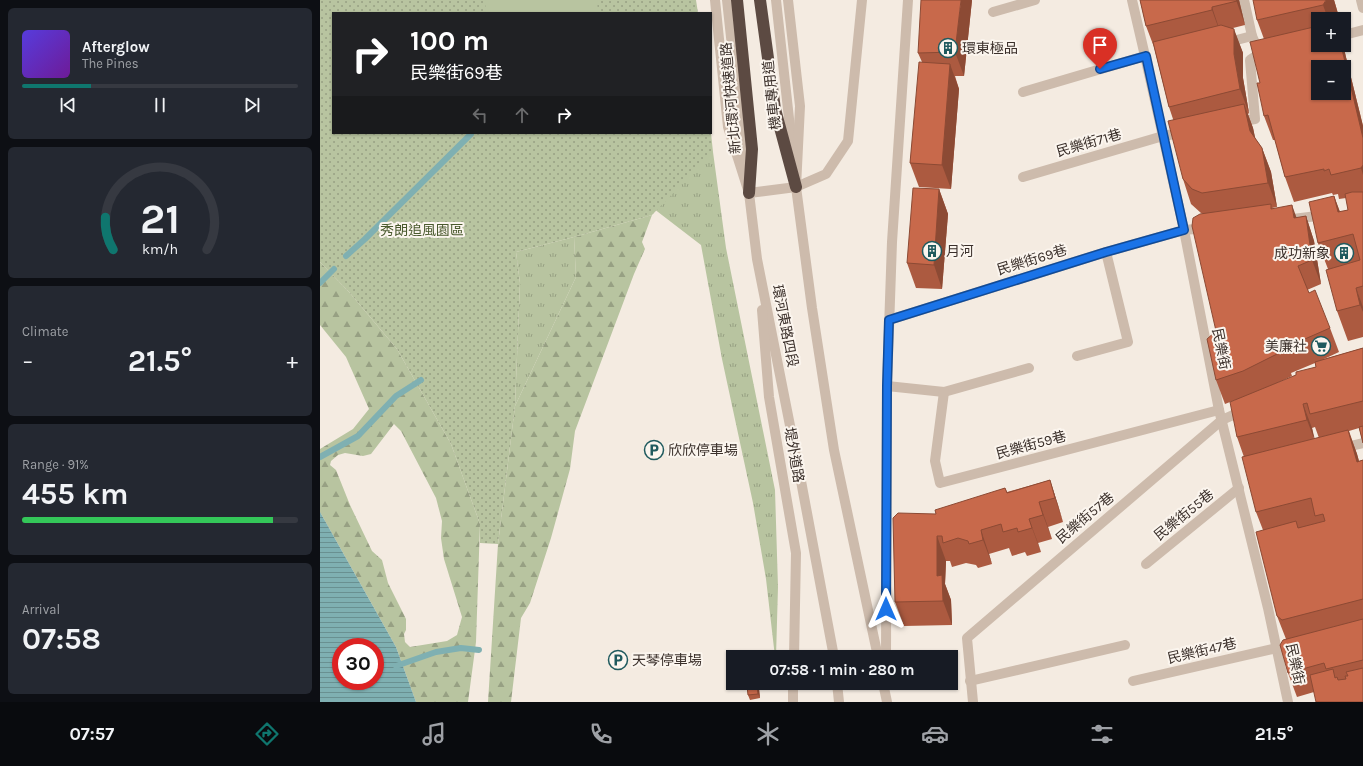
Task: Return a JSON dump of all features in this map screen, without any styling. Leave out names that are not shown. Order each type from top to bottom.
[{"type":"highway","name":"新北環河快速道路","points":[[737,0],[752,149],[748,193]]},
{"type":"highway","points":[[760,0],[775,109],[796,186]]},
{"type":"street","name":"環河東路四段","points":[[715,0],[728,127],[748,193],[757,259],[833,650]]},
{"type":"street","points":[[727,0],[748,193],[796,186],[826,174],[848,141],[862,0]]},
{"type":"street","name":"機車專用道","points":[[776,0],[796,186]]},
{"type":"street","name":"環河東路四段","points":[[788,0],[800,106],[796,186],[812,308],[834,450],[877,650]]},
{"type":"street","points":[[886,650],[887,386],[889,320],[892,242],[908,0]]},
{"type":"street","points":[[993,12],[1035,0]]},
{"type":"street","name":"民樂街","points":[[1132,0],[1149,60],[1219,410],[1240,476],[1239,488],[1281,654],[1288,702]]},
{"type":"street","points":[[1232,124],[1255,119],[1250,60],[1263,53],[1252,36],[1244,0]]},
{"type":"street","points":[[1361,0],[1363,8]]},
{"type":"street","points":[[1351,33],[1363,30]]},
{"type":"street","points":[[1215,45],[1252,36]]},
{"type":"street","points":[[1023,92],[1149,60]]},
{"type":"street","name":"民樂街71巷","points":[[1023,177],[1163,136],[1194,131]]},
{"type":"street","points":[[1285,220],[1332,214]]},
{"type":"street","name":"民樂街69巷","points":[[889,320],[1106,252],[1184,230],[1215,227]]},
{"type":"street","points":[[1077,356],[1128,342],[1106,252]]},
{"type":"street","name":"堤外道路","points":[[757,259],[769,397],[796,554],[794,650]]},
{"type":"street","points":[[887,386],[944,392],[1029,368]]},
{"type":"street","name":"民樂街59巷","points":[[944,392],[935,461],[940,483],[1219,410]]},
{"type":"street","name":"民樂街57巷","points":[[970,681],[967,638],[1222,420],[1250,407]]},
{"type":"street","points":[[1333,451],[1363,442]]},
{"type":"street","name":"民樂街55巷","points":[[1146,564],[1239,488]]},
{"type":"street","points":[[973,702],[970,681],[1125,645]]},
{"type":"street","name":"民樂街47巷","points":[[1133,681],[1281,654]]},
{"type":"street","points":[[793,690],[793,702]]},
{"type":"street","points":[[838,690],[839,702]]},
{"type":"green space","name":"秀朗追風園區","points":[[320,0],[696,0],[698,12],[332,12],[332,134],[711,134],[713,152],[652,215],[516,252],[520,283],[515,406],[498,544],[480,543],[480,524],[451,444],[397,349],[349,292],[320,262]]},
{"type":"green space","points":[[485,0],[597,0],[598,12],[486,12]]},
{"type":"green space","points":[[713,152],[726,248],[775,490],[778,587],[776,650],[774,650],[766,579],[753,503],[722,359],[701,245],[645,202],[702,153]]},
{"type":"green space","points":[[652,215],[642,242],[645,249],[634,274],[575,431],[570,469],[551,538],[530,603],[521,618],[511,702],[488,702],[498,544],[515,406],[576,277],[574,237]]},
{"type":"green space","points":[[574,237],[576,277],[515,406],[520,283],[516,252]]},
{"type":"green space","points":[[320,262],[349,292],[397,349],[451,444],[480,524],[476,642],[468,702],[416,702],[396,647],[320,512],[320,449],[353,429],[369,409],[346,357],[320,325]],"holes":[[[394,424],[401,431],[436,498],[442,521],[441,538],[444,559],[462,617],[457,635],[447,641],[410,647],[405,642],[404,634],[406,630],[406,619],[388,583],[382,560],[372,551],[350,505],[336,470],[330,465],[331,461],[338,455],[345,453],[363,456],[371,454]]]},
{"type":"water","points":[[320,512],[396,647],[416,702],[320,702]]},
{"type":"building","points":[[921,0],[961,0],[955,52],[918,53]]},
{"type":"building","points":[[1140,0],[1237,1],[1212,7],[1212,10],[1146,26]]},
{"type":"building","points":[[1253,0],[1326,0],[1323,5],[1257,20]]},
{"type":"building","points":[[1221,25],[1234,29],[1234,54],[1240,89],[1169,107],[1153,42]]},
{"type":"building","points":[[1311,28],[1311,52],[1343,52],[1345,60],[1311,60],[1311,100],[1351,100],[1351,87],[1363,138],[1363,165],[1361,168],[1331,175],[1329,169],[1324,171],[1324,169],[1285,177],[1268,115],[1264,116],[1257,83],[1260,83],[1250,42]]},
{"type":"building","points":[[919,62],[950,64],[942,165],[910,163]]},
{"type":"building","points":[[1244,104],[1250,131],[1262,148],[1268,183],[1202,193],[1192,189],[1183,179],[1168,121]]},
{"type":"building","points":[[913,188],[939,189],[934,265],[907,263]]},
{"type":"building","points":[[1352,192],[1363,192],[1363,286],[1356,288],[1360,305],[1337,311],[1326,270],[1360,260],[1353,234],[1318,243],[1309,202],[1334,196],[1338,212],[1348,210],[1345,194]]},
{"type":"building","points":[[1271,204],[1271,209],[1292,205],[1294,218],[1306,216],[1312,260],[1298,266],[1309,293],[1315,290],[1330,328],[1282,349],[1283,351],[1243,371],[1216,380],[1207,339],[1216,331],[1192,226],[1193,218],[1200,214]]},
{"type":"building","points":[[1363,348],[1363,401],[1310,414],[1307,403],[1303,404],[1307,420],[1237,437],[1230,402],[1296,375],[1296,372],[1316,367],[1315,362]]},
{"type":"building","points":[[1363,426],[1363,443],[1359,427]]},
{"type":"building","points":[[1348,430],[1357,462],[1363,460],[1363,599],[1282,620],[1277,616],[1256,532],[1296,521],[1298,528],[1325,521],[1323,514],[1315,516],[1311,498],[1256,512],[1242,457]]},
{"type":"building","points":[[1050,480],[1055,498],[1039,502],[1043,515],[1029,519],[1032,528],[1018,532],[1017,528],[1003,532],[1001,524],[981,530],[983,540],[969,544],[968,541],[958,538],[943,543],[942,536],[937,536],[937,576],[942,575],[943,601],[895,602],[893,518],[898,513],[936,514],[935,510],[1005,488],[1007,493]]},
{"type":"building","points":[[1363,619],[1363,660],[1326,669],[1324,663],[1288,673],[1280,645],[1283,640]]},
{"type":"building","points":[[1363,668],[1363,702],[1316,702],[1310,675],[1333,669],[1335,678],[1337,677],[1338,680],[1346,679],[1345,676],[1348,676],[1346,672]]},
{"type":"building","points":[[747,690],[758,690],[758,694],[748,695]]},
{"type":"waterway","points":[[346,256],[471,134]]},
{"type":"waterway","points":[[320,283],[334,269]]},
{"type":"waterway","points":[[320,457],[358,436],[396,396],[421,380]]},
{"type":"waterway","points":[[396,666],[436,652],[461,648],[479,650]]},
{"type":"place","name":"環東極品","points":[[948,48]]},
{"type":"place","name":"月河","points":[[932,251]]},
{"type":"place","name":"成功新象","points":[[1344,253]]},
{"type":"place","name":"美廉社","points":[[1321,346]]},
{"type":"place","name":"欣欣停車場","points":[[654,450]]},
{"type":"place","name":"天琴停車場","points":[[618,660]]},
{"type":"route","points":[[886,609],[887,386],[889,320],[1106,252],[1184,230],[1146,56],[1100,69]]}]
